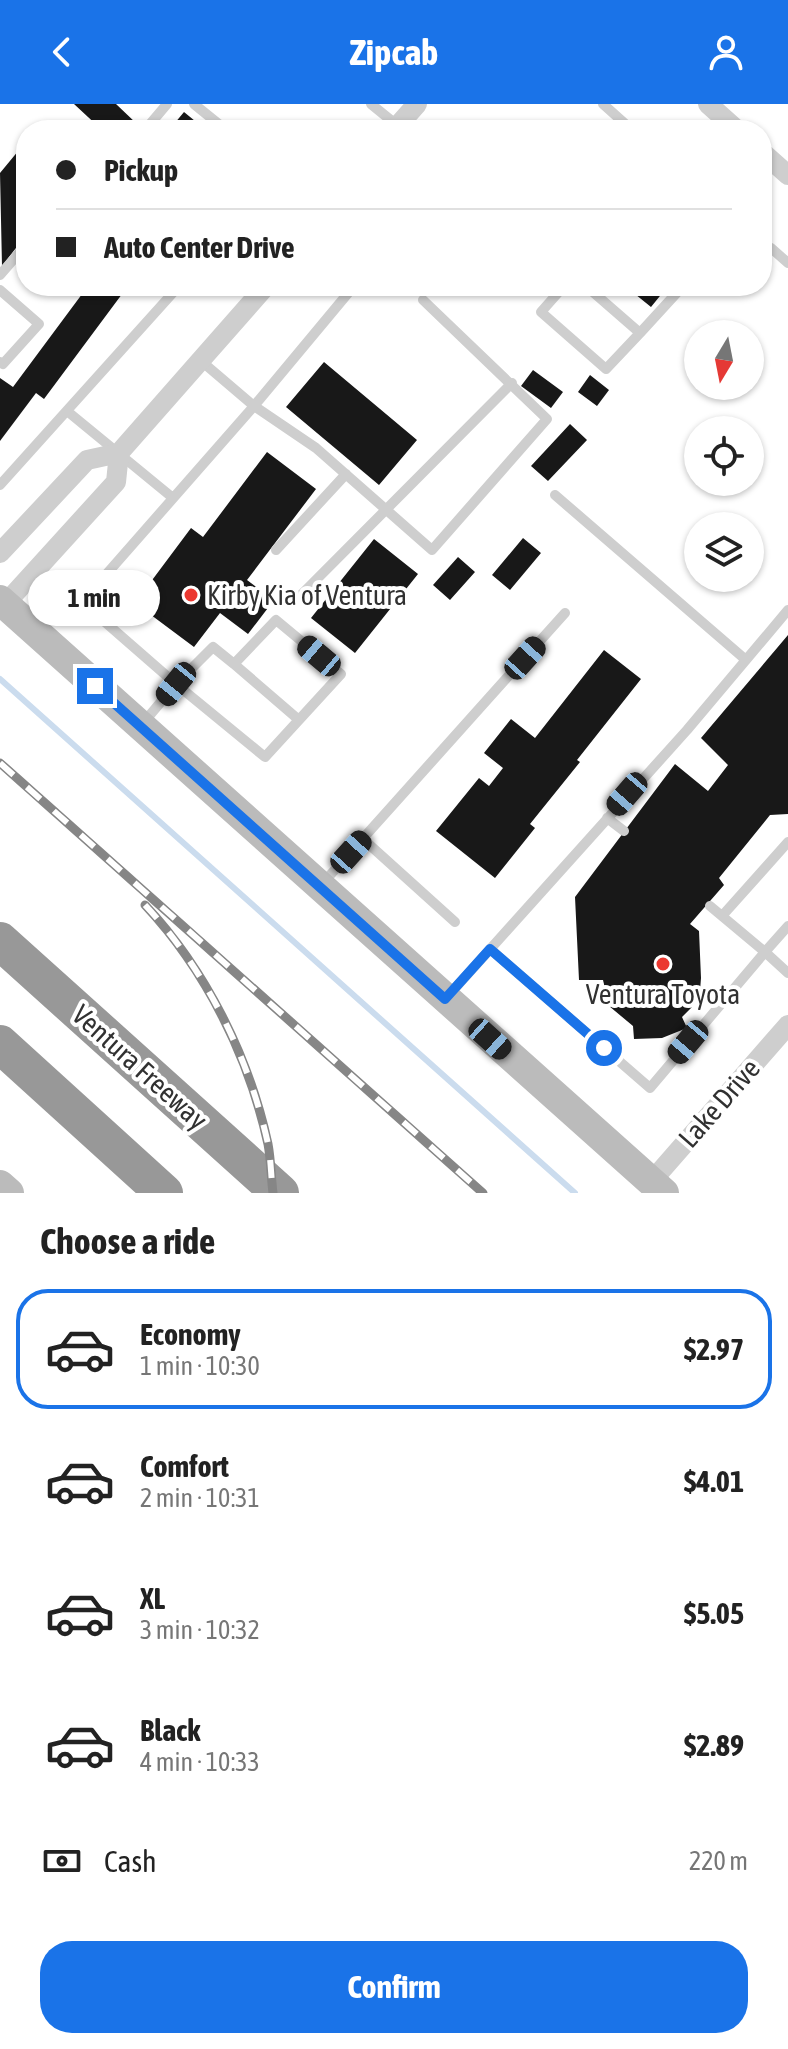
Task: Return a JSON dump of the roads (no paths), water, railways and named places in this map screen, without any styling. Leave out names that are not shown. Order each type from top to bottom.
[{"type":"highway","name":"Ventura Freeway","points":[[0,941],[280,1193]]},
{"type":"highway","points":[[0,1044],[164,1193]]},
{"type":"street","points":[[403,120],[417,104]]},
{"type":"street","points":[[708,104],[726,120]]},
{"type":"street","points":[[772,161],[788,175]]},
{"type":"street","points":[[257,296],[119,453],[116,482],[2,602],[658,1188]]},
{"type":"street","points":[[0,553],[87,460],[119,453]]},
{"type":"street","name":"Lake Drive","points":[[658,1188],[788,1025]]},
{"type":"street","points":[[0,1185],[9,1193]]},
{"type":"lane","points":[[153,120],[167,104]]},
{"type":"lane","points":[[194,104],[214,120]]},
{"type":"lane","points":[[371,104],[388,120]]},
{"type":"lane","points":[[603,104],[621,120]]},
{"type":"lane","points":[[772,249],[788,263]]},
{"type":"lane","points":[[0,275],[16,257]]},
{"type":"lane","points":[[0,290],[39,324],[3,364],[0,362]]},
{"type":"lane","points":[[0,485],[170,296]]},
{"type":"lane","points":[[234,664],[276,620],[341,674],[265,757],[82,602],[346,296]]},
{"type":"lane","points":[[555,296],[541,312],[606,369],[674,296]]},
{"type":"lane","points":[[597,296],[640,333]]},
{"type":"lane","points":[[200,360],[254,406],[316,448],[432,550],[547,419],[423,300]]},
{"type":"lane","points":[[298,598],[512,383]]},
{"type":"lane","points":[[67,411],[173,498]]},
{"type":"lane","points":[[276,550],[346,474]]},
{"type":"lane","points":[[555,495],[746,660]]},
{"type":"lane","points":[[445,999],[687,730],[788,610]]},
{"type":"lane","points":[[319,887],[565,613]]},
{"type":"lane","points":[[140,727],[213,647],[299,720]]},
{"type":"lane","points":[[607,818],[624,831]]},
{"type":"lane","points":[[363,839],[455,922]]},
{"type":"lane","points":[[722,916],[788,842]]},
{"type":"lane","points":[[710,906],[788,973]]},
{"type":"lane","points":[[490,949],[650,1088],[788,926]]},
{"type":"waterway","points":[[0,679],[575,1193]]},
{"type":"railway","points":[[0,763],[483,1193]]},
{"type":"railway","points":[[145,905],[167,930],[206,986],[237,1047],[260,1111],[268,1144],[273,1193]]},
{"type":"place","name":"Kirby Kia of Ventura","points":[[191,595]]},
{"type":"place","name":"Ventura Toyota","points":[[663,964]]}]
